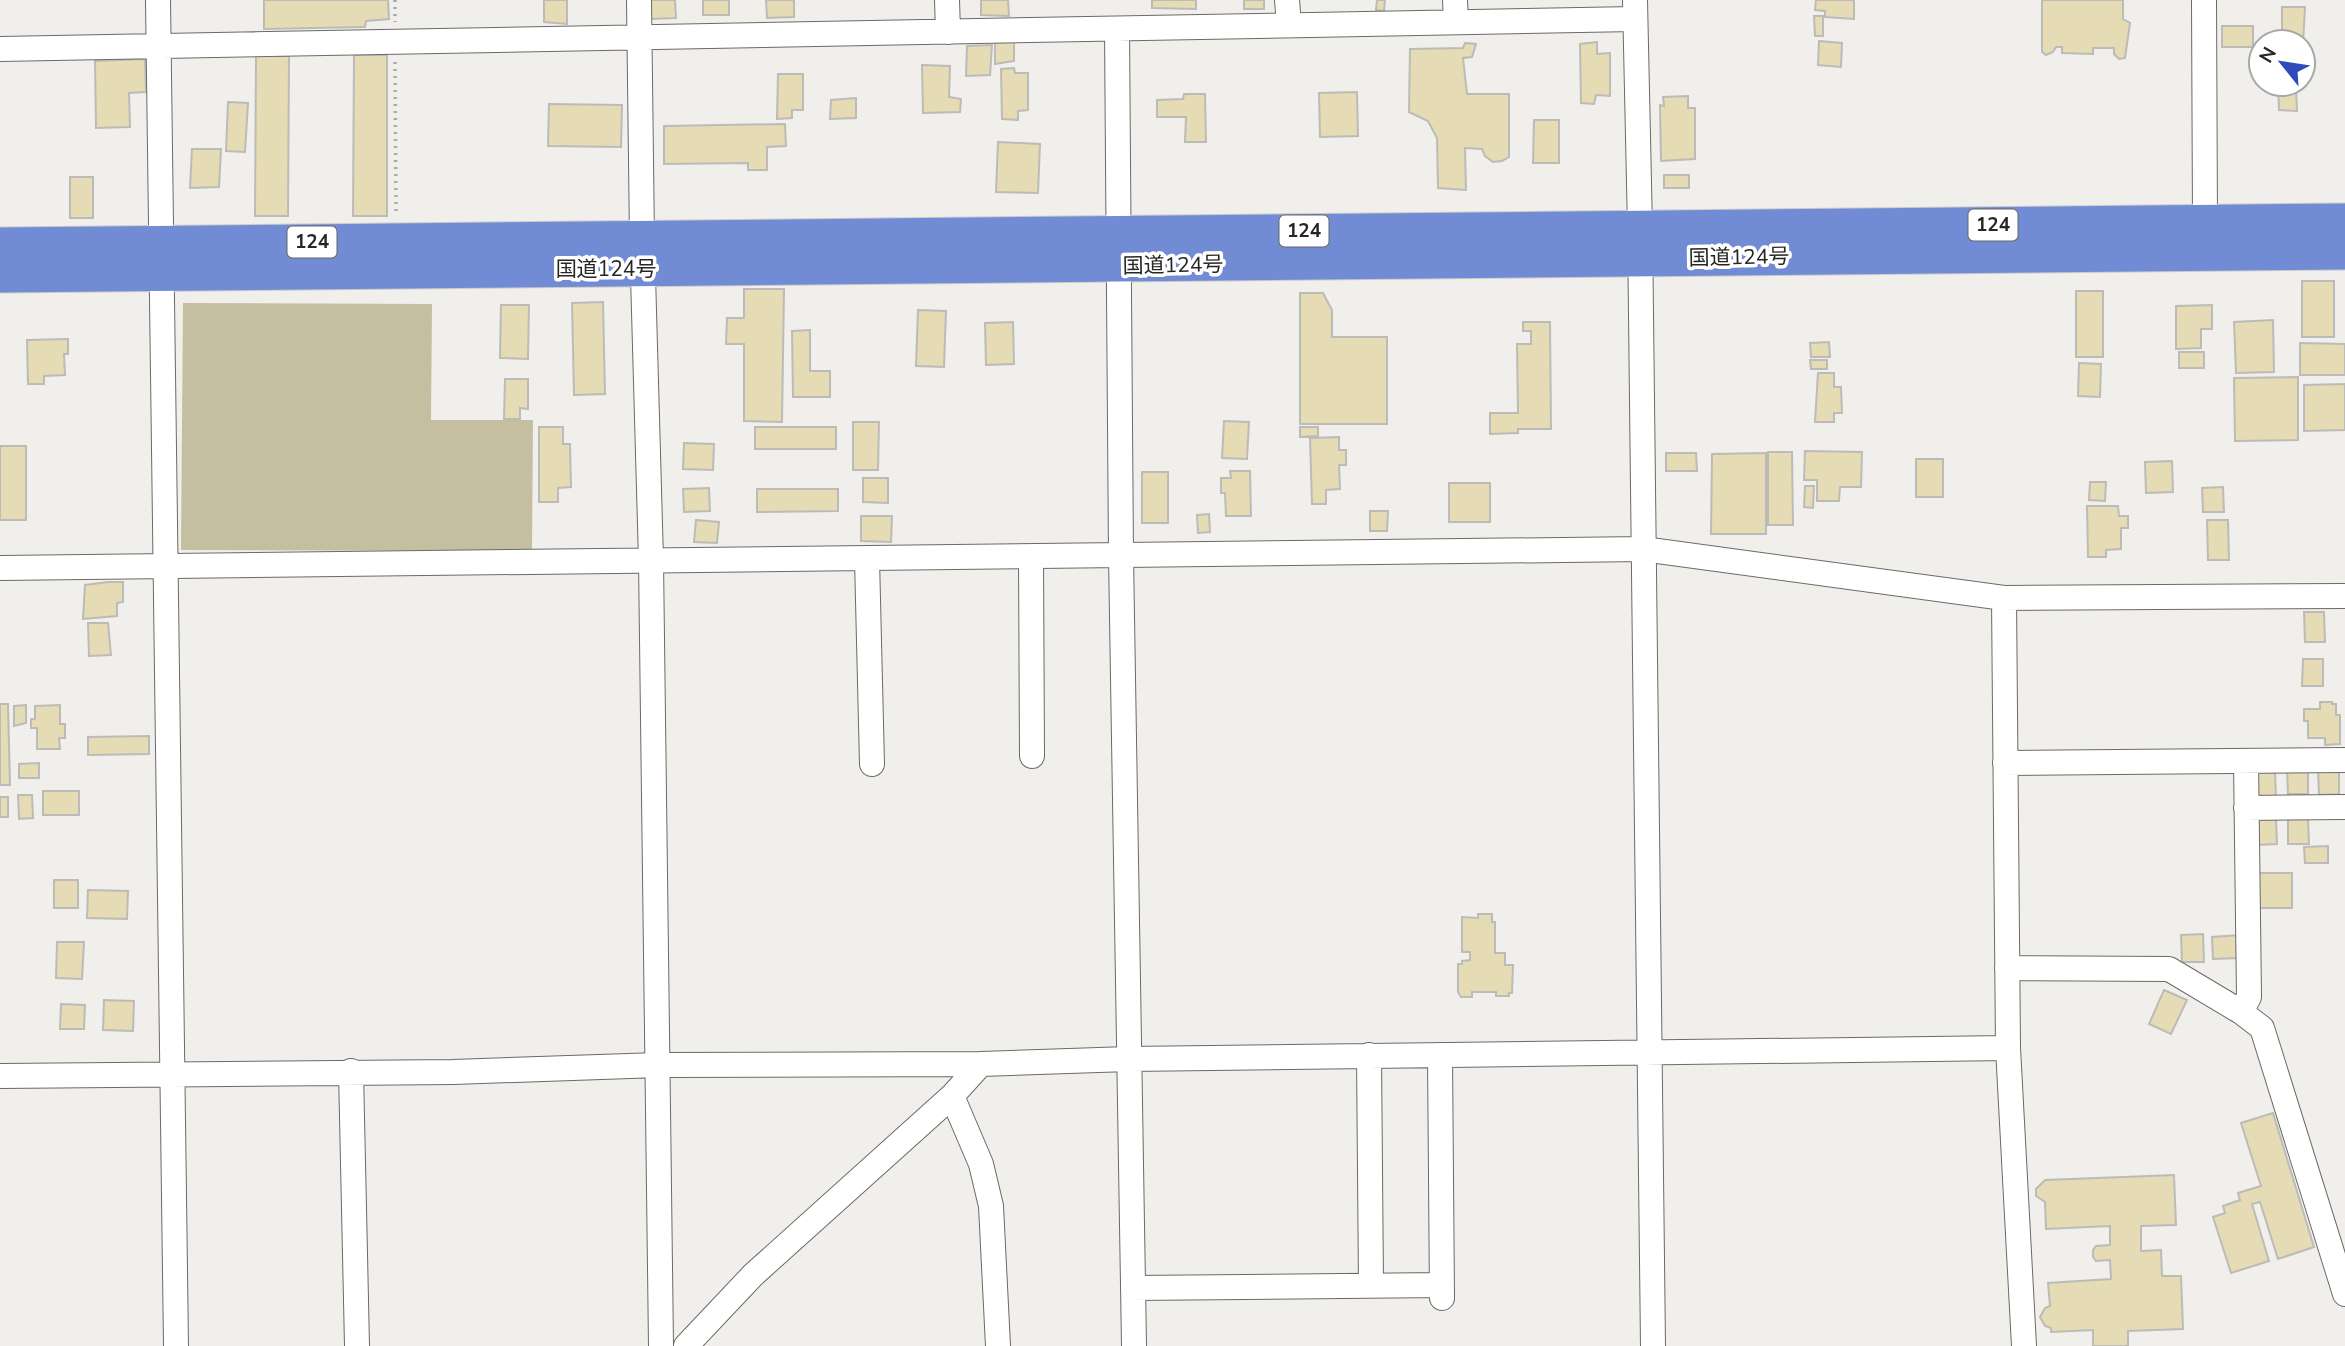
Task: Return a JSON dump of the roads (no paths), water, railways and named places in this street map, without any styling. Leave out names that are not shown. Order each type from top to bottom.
[{"type":"highway","name":"国道124号","points":[[0,245],[161,258],[1120,250],[1640,243],[2205,222],[2345,221]]},
{"type":"highway","name":"国道124号","points":[[0,275],[161,258],[396,242],[643,254]]},
{"type":"highway","name":"国道124号","points":[[1640,243],[2345,252]]},
{"type":"street","points":[[158,0],[176,1346]]},
{"type":"street","points":[[639,0],[651,561],[661,1346]]},
{"type":"street","points":[[947,0],[948,32]]},
{"type":"street","points":[[1287,0],[1289,26]]},
{"type":"street","points":[[2204,0],[2205,222]]},
{"type":"street","points":[[0,49],[1289,26],[1455,11],[1635,9],[1653,1346]]},
{"type":"street","points":[[1118,29],[1121,556],[1134,1346]]},
{"type":"street","points":[[0,568],[1643,549],[2004,597],[2345,596]]},
{"type":"street","points":[[1031,557],[1032,756]]},
{"type":"street","points":[[867,559],[872,764]]},
{"type":"street","points":[[2004,597],[2008,1048],[2024,1346]]},
{"type":"street","points":[[2005,764],[2345,760]]},
{"type":"street","points":[[2241,1012],[2249,997],[2246,761]]},
{"type":"street","points":[[2246,808],[2345,807]]},
{"type":"street","points":[[2007,968],[2169,969],[2241,1012],[2262,1028],[2345,1294]]},
{"type":"street","points":[[0,1076],[453,1072],[659,1065],[981,1064],[1369,1055],[2008,1048]]},
{"type":"street","points":[[1369,1055],[1371,1286]]},
{"type":"street","points":[[1133,1288],[1371,1286],[1441,1292],[1440,1055]]},
{"type":"street","points":[[686,1346],[753,1275],[952,1096],[981,1064]]},
{"type":"street","points":[[351,1071],[357,1346]]},
{"type":"street","points":[[952,1096],[981,1164],[991,1206],[998,1346]]}]
